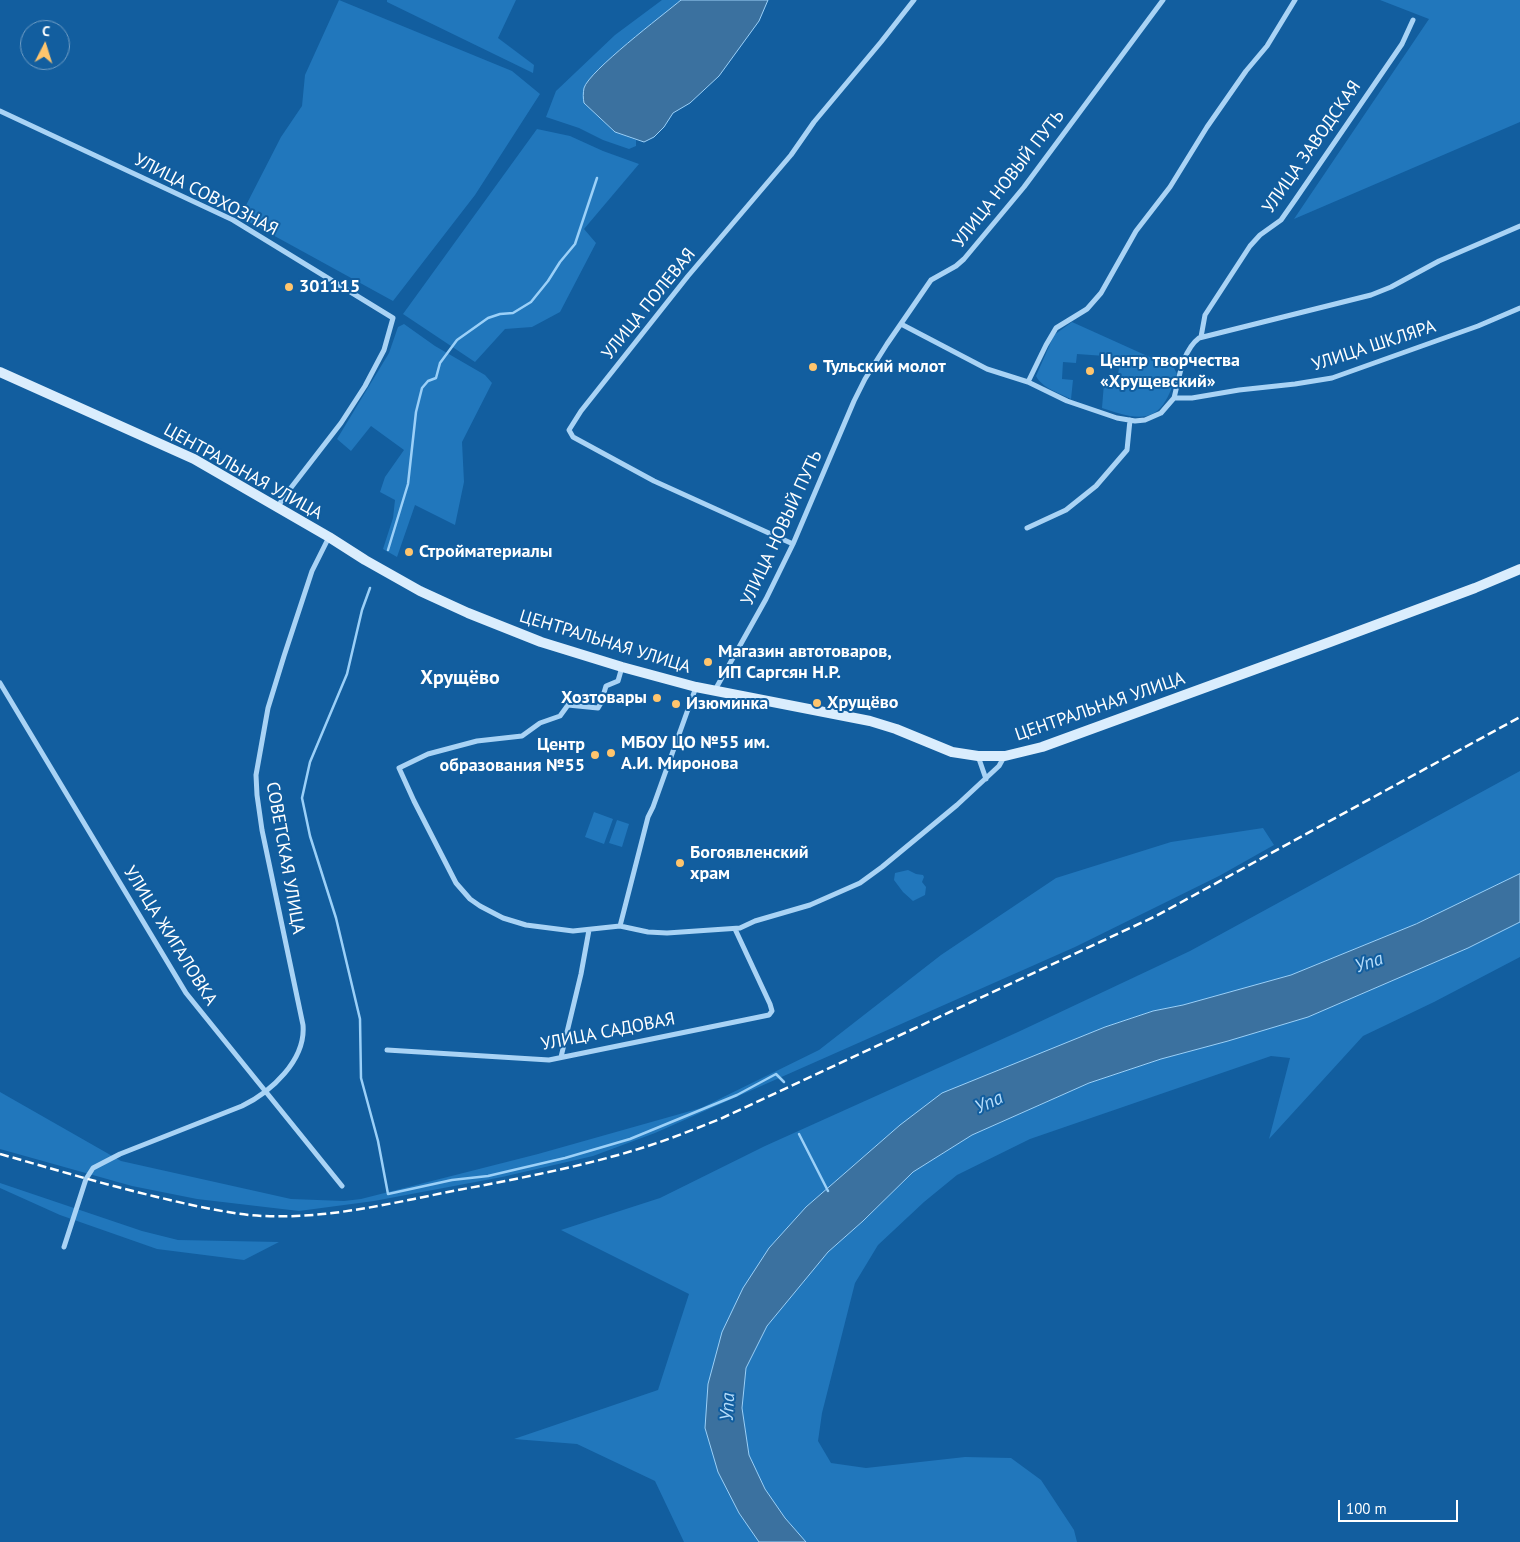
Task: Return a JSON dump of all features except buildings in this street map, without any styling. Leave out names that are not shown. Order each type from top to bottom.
[{"type":"main road","name":"ЦЕНТРАЛЬНАЯ УЛИЦА","points":[[0,372],[194,459],[406,584],[452,606],[541,642],[696,687],[870,722],[896,729],[952,752],[978,756],[1005,756],[1042,747],[1475,588],[1520,569]]},
{"type":"street","name":"УЛИЦА ПОЛЕВАЯ","points":[[793,544],[654,481],[573,437],[569,430],[581,411],[688,276],[762,186],[791,155],[814,122],[914,0]]},
{"type":"street","name":"УЛИЦА НОВЫЙ ПУТЬ","points":[[715,690],[766,599],[793,544],[854,400],[874,365],[931,280],[956,266],[964,259],[1024,187],[1163,0]]},
{"type":"street","points":[[1028,382],[1046,344],[1056,328],[1087,309],[1098,298],[1136,231],[1170,187],[1207,127],[1246,71],[1267,46],[1294,0]]},
{"type":"street","name":"УЛИЦА ЗАВОДСКАЯ","points":[[1201,337],[1205,316],[1250,246],[1260,235],[1277,224],[1285,214],[1402,44],[1413,20]]},
{"type":"street","name":"УЛИЦА СОВХОЗНАЯ","points":[[0,110],[233,220],[392,318],[384,350],[365,386],[341,423],[283,498],[278,508]]},
{"type":"street","points":[[901,324],[987,369],[1028,382],[1068,401],[1130,420],[1142,421],[1157,416],[1174,398],[1184,360],[1193,344],[1201,337],[1376,293],[1439,262],[1520,226]]},
{"type":"street","name":"УЛИЦА ШКЛЯРА","points":[[1174,398],[1192,398],[1332,378],[1478,326],[1520,308]]},
{"type":"street","points":[[1027,528],[1066,510],[1096,486],[1127,450],[1130,420]]},
{"type":"street","name":"СОВЕТСКАЯ УЛИЦА","points":[[64,1247],[86,1179],[93,1168],[120,1154],[242,1106],[266,1092],[294,1059],[300,1045],[304,1030],[262,830],[256,789],[257,766],[268,708],[284,656],[312,571],[329,537]]},
{"type":"street","points":[[622,667],[618,680],[606,686],[598,708],[568,705],[558,717],[540,723],[522,736],[477,741],[428,754],[399,768],[456,883],[475,903],[503,918],[526,925],[573,930],[620,926],[648,932],[667,933],[735,929],[810,905],[863,881],[986,779],[999,766],[1005,756]]},
{"type":"street","name":"УЛИЦА ЖИГАЛОВКА","points":[[0,684],[186,993],[342,1186]]},
{"type":"street","points":[[620,926],[648,817],[696,687]]},
{"type":"street","points":[[978,756],[986,779]]},
{"type":"street","name":"УЛИЦА САДОВАЯ","points":[[387,1050],[543,1061],[767,1015],[772,1012],[735,929]]},
{"type":"street","points":[[561,1057],[581,974],[589,930]]},
{"type":"shaded area","points":[[339,0],[512,71],[540,94],[475,195],[393,301],[240,217],[281,137],[302,106],[305,75]]},
{"type":"shaded area","points":[[387,0],[516,0],[498,38],[534,65],[533,73],[387,2]]},
{"type":"shaded area","points":[[662,0],[681,0],[656,21],[584,103],[615,132],[636,140],[636,146],[629,149],[603,140],[579,128],[546,117],[556,91],[615,35]]},
{"type":"shaded area","points":[[1380,0],[1520,0],[1520,122],[1294,219],[1429,19]]},
{"type":"shaded area","points":[[537,129],[570,136],[639,164],[584,229],[596,243],[560,312],[532,327],[505,329],[475,362],[403,314]]},
{"type":"shaded area","points":[[1072,322],[1174,368],[1177,374],[1168,397],[1160,408],[1153,414],[1137,417],[1102,408],[1104,383],[1117,384],[1119,367],[1105,365],[1105,356],[1077,354],[1076,363],[1063,362],[1062,379],[1073,380],[1071,399],[1042,384],[1036,376],[1054,335]]},
{"type":"shaded area","points":[[404,324],[435,346],[485,375],[492,383],[462,442],[464,482],[455,525],[415,505],[397,557],[383,549],[393,518],[395,500],[380,492],[385,477],[404,450],[371,426],[351,451],[337,439],[389,353],[398,327]]},
{"type":"shaded area","points":[[1520,771],[1520,874],[1416,924],[1291,975],[1183,1005],[1153,1011],[1105,1027],[1039,1055],[900,1125],[806,1207],[769,1248],[718,1471],[739,1513],[759,1542],[684,1542],[655,1481],[577,1444],[514,1439],[658,1390],[689,1294],[561,1230],[660,1198],[765,1146],[1018,1032],[1190,951]]},
{"type":"shaded area","points":[[594,812],[613,819],[604,844],[585,837]]},
{"type":"shaded area","points":[[617,820],[629,824],[622,847],[609,843]]},
{"type":"shaded area","points":[[1263,828],[1274,845],[1219,876],[1075,947],[655,1133],[593,1156],[502,1177],[374,1201],[299,1211],[197,1199],[132,1186],[0,1149],[0,1092],[121,1161],[291,1199],[344,1201],[361,1199],[538,1154],[701,1108],[819,1050],[941,955],[1056,878],[1171,842]]},
{"type":"shaded area","points":[[908,870],[923,875],[922,882],[926,887],[925,895],[913,901],[894,880],[895,873]]},
{"type":"shaded area","points":[[1520,922],[1520,957],[1434,1002],[1363,1036],[1269,1139],[1290,1058],[1271,1056],[1030,1139],[957,1175],[924,1202],[878,1245],[855,1283],[822,1413],[818,1441],[831,1463],[866,1468],[965,1457],[1011,1458],[1041,1480],[1074,1530],[1077,1542],[806,1542],[785,1518],[765,1489],[749,1455],[742,1408],[746,1368],[767,1326],[828,1252],[913,1172],[972,1135],[1089,1083],[1161,1059],[1308,1017],[1468,948]]},
{"type":"shaded area","points":[[0,1183],[142,1231],[178,1240],[279,1242],[244,1260],[157,1249],[60,1215],[0,1188]]},
{"type":"water","points":[[681,0],[768,0],[759,21],[719,76],[690,103],[673,113],[664,127],[654,137],[644,142],[615,132],[584,103],[584,88],[589,80],[612,57]]},
{"type":"water","name":"Упа","points":[[1520,874],[1520,922],[1468,948],[1308,1017],[1161,1059],[1089,1083],[972,1135],[913,1172],[828,1252],[767,1326],[746,1368],[742,1408],[749,1455],[765,1489],[785,1518],[806,1542],[759,1542],[739,1513],[718,1472],[705,1428],[708,1384],[722,1332],[743,1288],[769,1248],[806,1207],[900,1125],[942,1093],[1105,1027],[1153,1011],[1183,1005],[1291,975],[1416,924]]},
{"type":"waterway","points":[[388,550],[408,484],[416,412],[422,388],[428,381],[436,378],[440,363],[457,340],[488,318],[500,314],[513,313],[531,302],[575,244],[597,178]]},
{"type":"waterway","points":[[370,588],[362,610],[347,674],[310,762],[302,798],[310,836],[336,918],[360,1019],[361,1078],[378,1141],[388,1194],[452,1180],[488,1176],[565,1158],[630,1139],[737,1095],[776,1074],[784,1082]]},
{"type":"waterway","points":[[799,1134],[828,1191]]},
{"type":"railway","points":[[0,1154],[112,1186],[186,1204],[249,1215],[298,1216],[371,1207],[552,1171],[634,1151],[720,1119],[1156,916],[1520,717]]},
{"type":"place","name":"301115","points":[[289,287]]},
{"type":"place","name":"Тульский молот","points":[[813,367]]},
{"type":"place","name":"Центр творчества «Хрущевский»","points":[[1090,371]]},
{"type":"place","name":"Стройматериалы","points":[[409,552]]},
{"type":"place","name":"Магазин автотоваров, ИП Саргсян Н.Р.","points":[[708,662]]},
{"type":"place","name":"Хозтовары","points":[[657,698]]},
{"type":"place","name":"Хрущёво","points":[[817,703]]},
{"type":"place","name":"Изюминка","points":[[676,704]]},
{"type":"place","name":"МБОУ ЦО №55 им. А.И. Миронова","points":[[611,753]]},
{"type":"place","name":"Центр образования №55","points":[[595,755]]},
{"type":"place","name":"Богоявленский храм","points":[[680,863]]},
{"type":"district","name":"Хрущёво","points":[[460,678]]}]
